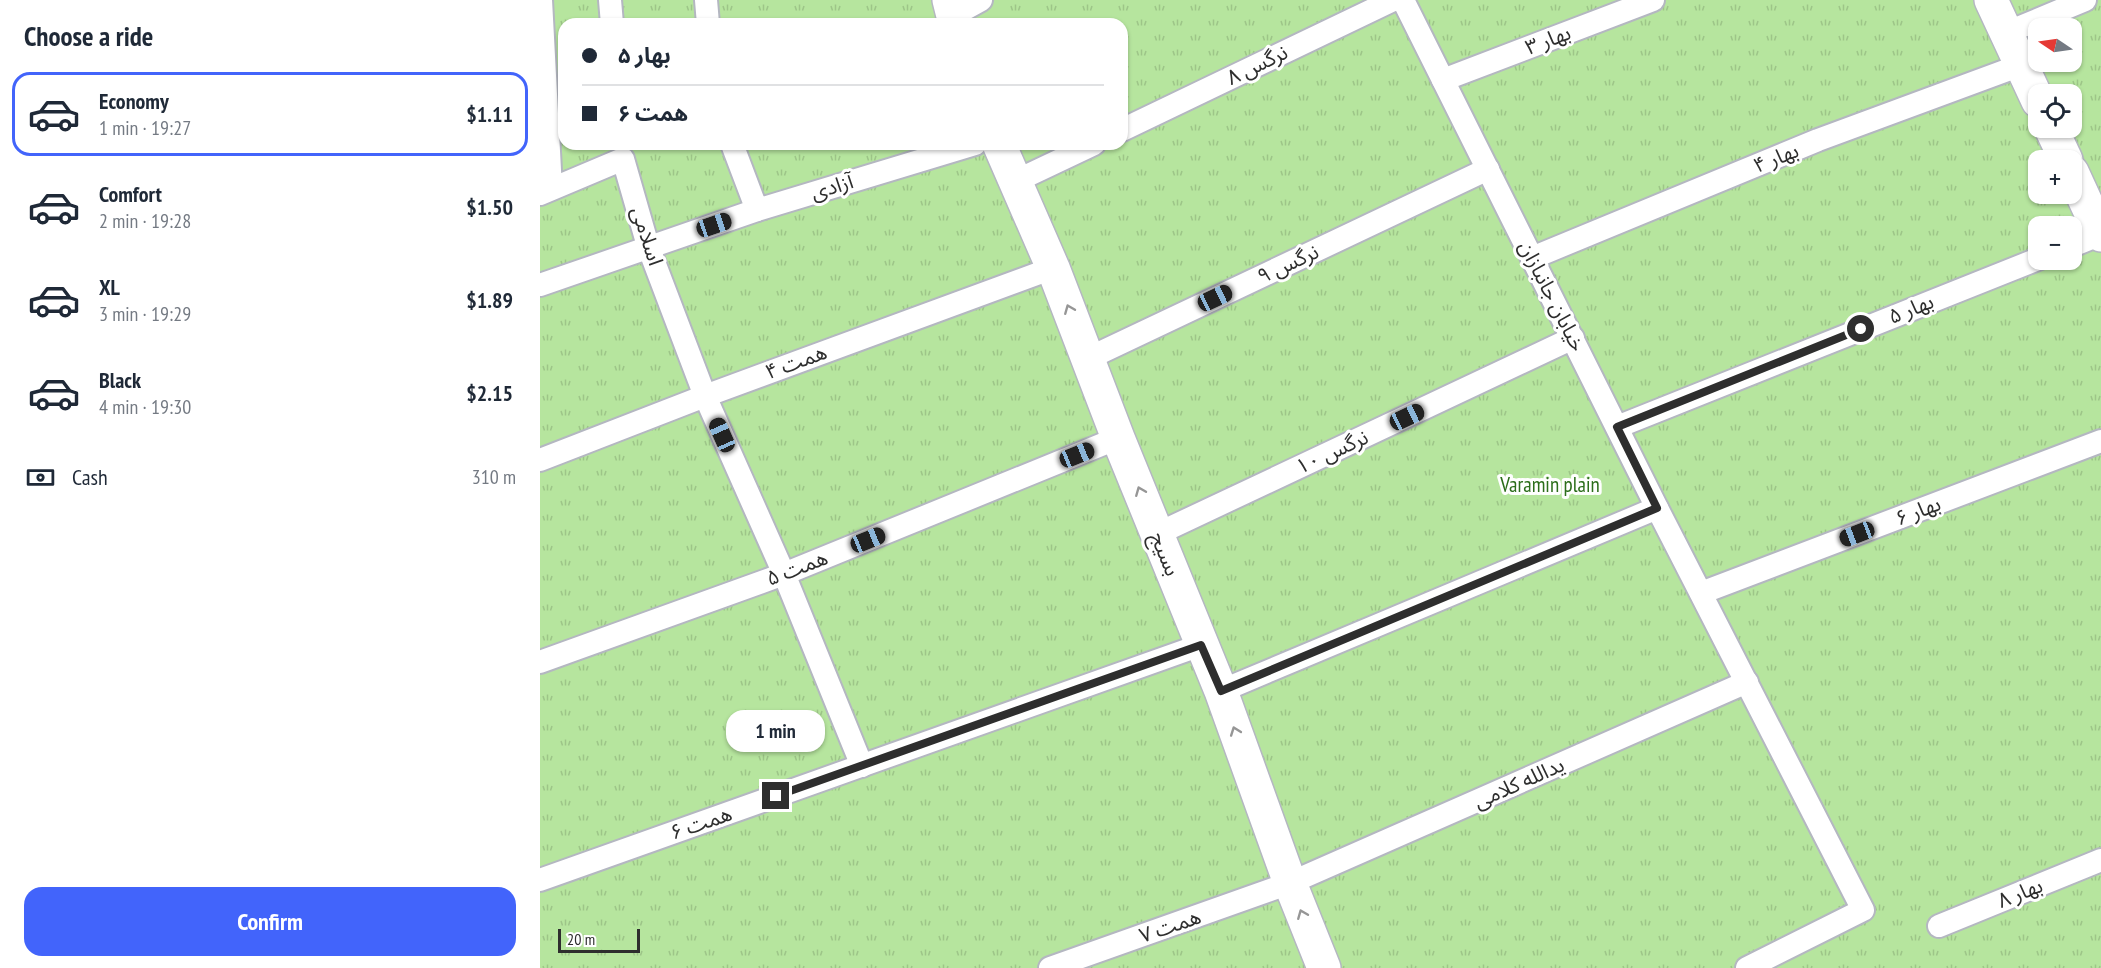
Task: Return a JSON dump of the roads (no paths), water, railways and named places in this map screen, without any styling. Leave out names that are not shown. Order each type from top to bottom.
[{"type":"main road","points":[[1991,0],[2030,84]]},
{"type":"main road","name":"بسیج","points":[[1002,150],[1053,268],[1118,438],[1221,691],[1290,883],[1324,968]]},
{"type":"main road","points":[[2082,193],[2101,234]]},
{"type":"street","points":[[541,0],[545,191]]},
{"type":"street","points":[[610,0],[612,18]]},
{"type":"street","points":[[706,0],[708,18]]},
{"type":"street","points":[[952,13],[981,0]]},
{"type":"street","name":"نرگس ۸","points":[[1128,127],[1393,0]]},
{"type":"street","name":"خیابان جانبازان","points":[[1403,0],[1657,508],[1863,910],[1748,968]]},
{"type":"street","name":"بهار ۳","points":[[1443,80],[1653,0]]},
{"type":"street","points":[[2006,33],[2085,0]]},
{"type":"street","name":"بهار ۴","points":[[1532,258],[1818,140],[2021,64]]},
{"type":"street","points":[[734,150],[758,210]]},
{"type":"street","name":"آزادی","points":[[540,285],[758,210],[955,150]]},
{"type":"street","points":[[1016,182],[1082,150]]},
{"type":"street","name":"اسلامی","points":[[545,191],[622,152],[648,246],[705,396],[784,574],[862,766]]},
{"type":"street","name":"نرگس ۹","points":[[1089,358],[1488,169]]},
{"type":"street","points":[[2082,242],[2101,234]]},
{"type":"street","name":"بهار ۵","points":[[1617,427],[2028,263]]},
{"type":"street","name":"همت ۴","points":[[540,460],[705,396],[1053,268]]},
{"type":"street","name":"نرگس ۱۰","points":[[1157,534],[1573,338]]},
{"type":"street","name":"همت ۵","points":[[540,662],[784,574],[1118,438]]},
{"type":"street","name":"بهار ۶","points":[[1701,593],[2101,441]]},
{"type":"street","points":[[1221,691],[1657,508]]},
{"type":"street","name":"همت ۶","points":[[540,880],[1201,645]]},
{"type":"street","name":"یدالله کلامی","points":[[1290,883],[1747,682]]},
{"type":"street","name":"بهار ۸","points":[[1939,926],[2101,860]]},
{"type":"street","name":"همت ۷","points":[[1050,968],[1290,883]]},
{"type":"park label","name":"Varamin plain","points":[[1550,485]]}]
